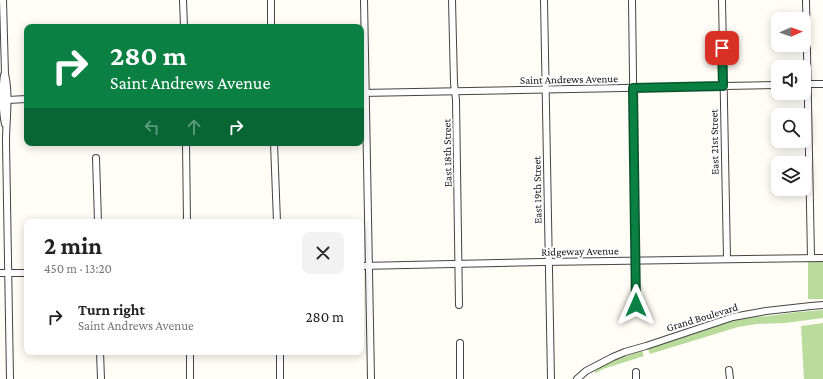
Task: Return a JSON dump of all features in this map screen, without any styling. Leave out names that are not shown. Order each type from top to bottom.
[{"type":"street","points":[[3,0],[5,74],[3,83],[3,117],[6,126],[10,379]]},
{"type":"street","points":[[183,0],[184,24]]},
{"type":"street","points":[[271,0],[271,24]]},
{"type":"street","points":[[364,0],[364,24]]},
{"type":"street","name":"East 18th Street","points":[[452,0],[456,100],[459,305]]},
{"type":"street","name":"East 19th Street","points":[[544,0],[551,379]]},
{"type":"street","points":[[632,0],[636,305]]},
{"type":"street","name":"East 21st Street","points":[[722,0],[727,259]]},
{"type":"street","points":[[806,0],[806,60]]},
{"type":"street","points":[[811,84],[823,84]]},
{"type":"street","name":"Saint Andrews Avenue","points":[[364,93],[771,85]]},
{"type":"street","points":[[3,100],[24,99]]},
{"type":"street","points":[[806,100],[811,258]]},
{"type":"street","points":[[364,122],[371,379]]},
{"type":"street","points":[[186,146],[187,219]]},
{"type":"street","points":[[274,146],[277,219]]},
{"type":"street","points":[[96,158],[98,219]]},
{"type":"street","name":"Ridgeway Avenue","points":[[364,266],[636,260],[823,258]]},
{"type":"street","points":[[0,273],[24,273]]},
{"type":"street","name":"Grand Boulevard","points":[[577,379],[593,368],[625,352],[733,316],[779,309],[823,305]]},
{"type":"street","points":[[460,343],[460,379]]},
{"type":"street","points":[[100,355],[101,379]]},
{"type":"street","points":[[190,355],[190,379]]},
{"type":"street","points":[[280,355],[280,379]]},
{"type":"street","name":"Grand Boulevard","points":[[583,379],[593,368]]},
{"type":"street","points":[[730,370],[730,379]]},
{"type":"street","points":[[636,372],[636,379]]},
{"type":"green space","points":[[808,260],[823,260],[823,299],[808,299]]},
{"type":"green space","points":[[823,310],[823,318],[738,327],[650,354],[648,349],[732,319]]},
{"type":"green space","points":[[823,323],[823,379],[804,379],[801,326]]},
{"type":"green space","points":[[642,351],[644,356],[603,369],[596,373],[594,372],[608,362]]},
{"type":"route","points":[[636,305],[633,88],[723,86],[722,48]]}]
